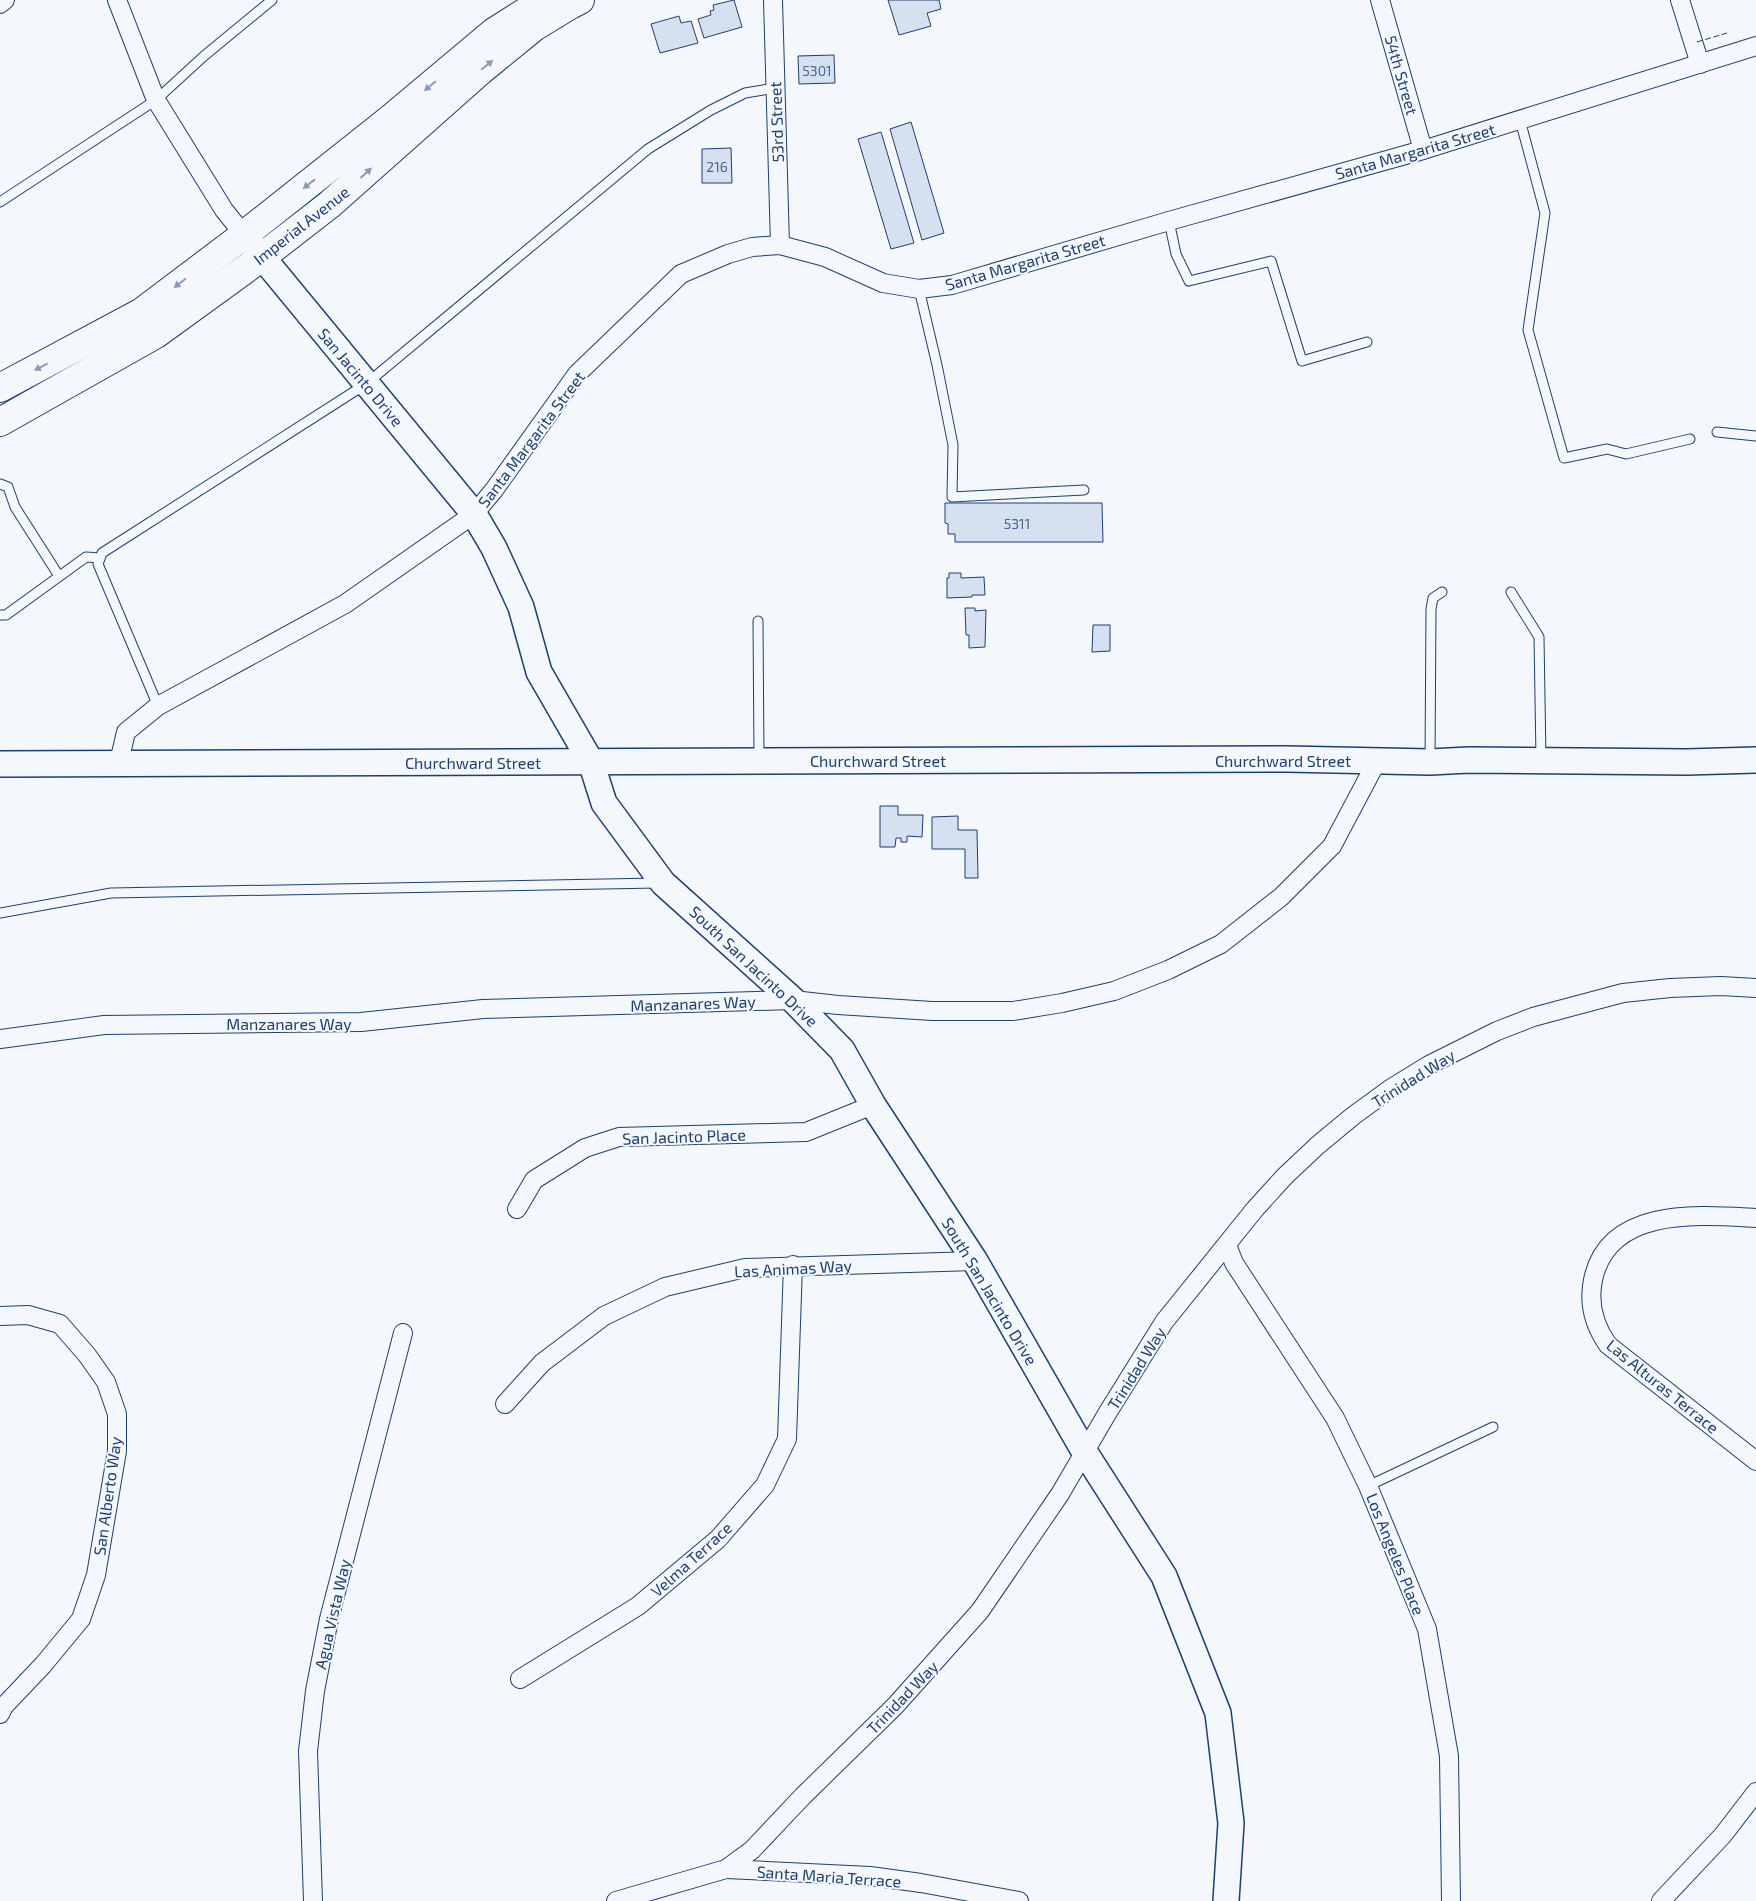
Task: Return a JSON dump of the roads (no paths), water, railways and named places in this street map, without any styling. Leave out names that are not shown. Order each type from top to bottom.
[{"type":"main road","name":"Imperial Avenue","points":[[0,388],[142,312],[244,235],[390,120],[494,32],[545,0]]},
{"type":"main road","name":"Imperial Avenue","points":[[0,422],[156,334],[262,257],[329,205],[480,71],[534,27],[580,0]]},
{"type":"street","points":[[0,4],[5,0]]},
{"type":"street","name":"San Jacinto Drive","points":[[117,0],[156,100],[224,210],[474,514],[494,548],[521,607],[540,672],[590,762]]},
{"type":"street","name":"53rd Street","points":[[773,0],[780,244]]},
{"type":"street","name":"54th Street","points":[[1380,0],[1423,150]]},
{"type":"street","points":[[1680,0],[1700,64]]},
{"type":"street","name":"Santa Margarita Street","points":[[118,762],[126,732],[158,706],[345,604],[474,514],[494,490],[577,374],[681,274],[728,254],[752,247],[780,244],[826,258],[883,283],[919,289],[952,285],[1169,221],[1423,150],[1756,46]]},
{"type":"street","name":"Churchward Street","points":[[0,764],[118,762],[1259,759],[1430,762],[1468,760],[1711,762],[1756,760]]},
{"type":"street","name":"Manzanares Way","points":[[0,1038],[104,1024],[361,1022],[483,1009],[793,1000],[838,1006],[932,1011],[1013,1011],[1062,1002],[1114,991],[1168,970],[1221,944],[1281,897],[1332,846],[1377,761]]},
{"type":"street","name":"South San Jacinto Drive","points":[[590,762],[604,803],[663,883],[793,1000],[842,1050],[873,1105],[974,1261],[1084,1451],[1164,1576],[1218,1713],[1231,1823],[1226,1901]]},
{"type":"street","name":"Trinidad Way","points":[[616,1901],[726,1869],[752,1850],[803,1796],[895,1706],[980,1611],[1060,1494],[1084,1451],[1164,1322],[1255,1209],[1318,1144],[1390,1089],[1462,1047],[1533,1017],[1623,993],[1678,987],[1721,986],[1756,988]]},
{"type":"street","name":"San Jacinto Place","points":[[517,1208],[534,1180],[585,1148],[612,1139],[619,1137],[806,1132],[820,1128],[873,1105]]},
{"type":"street","name":"Las Alturas Terrace","points":[[1756,1218],[1721,1216],[1667,1218],[1644,1223],[1629,1229],[1618,1237],[1600,1259],[1594,1273],[1591,1288],[1591,1304],[1597,1326],[1608,1345],[1756,1461]]},
{"type":"street","name":"Los Angeles Place","points":[[1227,1244],[1234,1263],[1335,1418],[1368,1486],[1427,1629],[1449,1756],[1451,1901]]},
{"type":"street","name":"Las Animas Way","points":[[505,1404],[542,1363],[604,1316],[665,1287],[745,1268],[974,1261]]},
{"type":"street","name":"Velma Terrace","points":[[520,1679],[638,1606],[718,1539],[765,1485],[787,1440],[793,1266]]},
{"type":"street","name":"San Alberto Way","points":[[0,1316],[28,1315],[60,1324],[87,1355],[106,1382],[117,1414],[117,1451],[96,1575],[81,1619],[43,1665],[4,1706],[0,1714]]},
{"type":"street","name":"Agua Vista Way","points":[[313,1901],[308,1752],[315,1691],[329,1619],[403,1333]]},
{"type":"street","points":[[1661,1901],[1723,1835],[1756,1792]]},
{"type":"street","name":"Santa Maria Terrace","points":[[726,1869],[870,1876],[1020,1901]]},
{"type":"lane","points":[[0,202],[156,100],[204,56],[272,0]]},
{"type":"lane","points":[[158,706],[98,564],[102,553],[366,384],[648,149],[711,110],[745,94],[775,88]]},
{"type":"lane","points":[[1520,120],[1545,213],[1528,330],[1564,458],[1607,449],[1626,454],[1690,439]]},
{"type":"lane","points":[[1169,221],[1176,254],[1189,281],[1271,261],[1302,361],[1367,342]]},
{"type":"lane","points":[[919,289],[953,444],[952,497],[1084,490]]},
{"type":"lane","points":[[1717,432],[1756,436]]},
{"type":"lane","points":[[0,484],[8,488],[15,507],[59,576]]},
{"type":"lane","points":[[0,615],[6,615],[86,557],[100,558]]},
{"type":"lane","points":[[1430,762],[1431,609],[1433,598],[1442,592]]},
{"type":"lane","points":[[1511,592],[1538,637],[1541,762]]},
{"type":"lane","points":[[758,621],[759,761]]},
{"type":"lane","points":[[0,913],[110,893],[663,883]]},
{"type":"lane","points":[[1368,1486],[1493,1427]]}]
